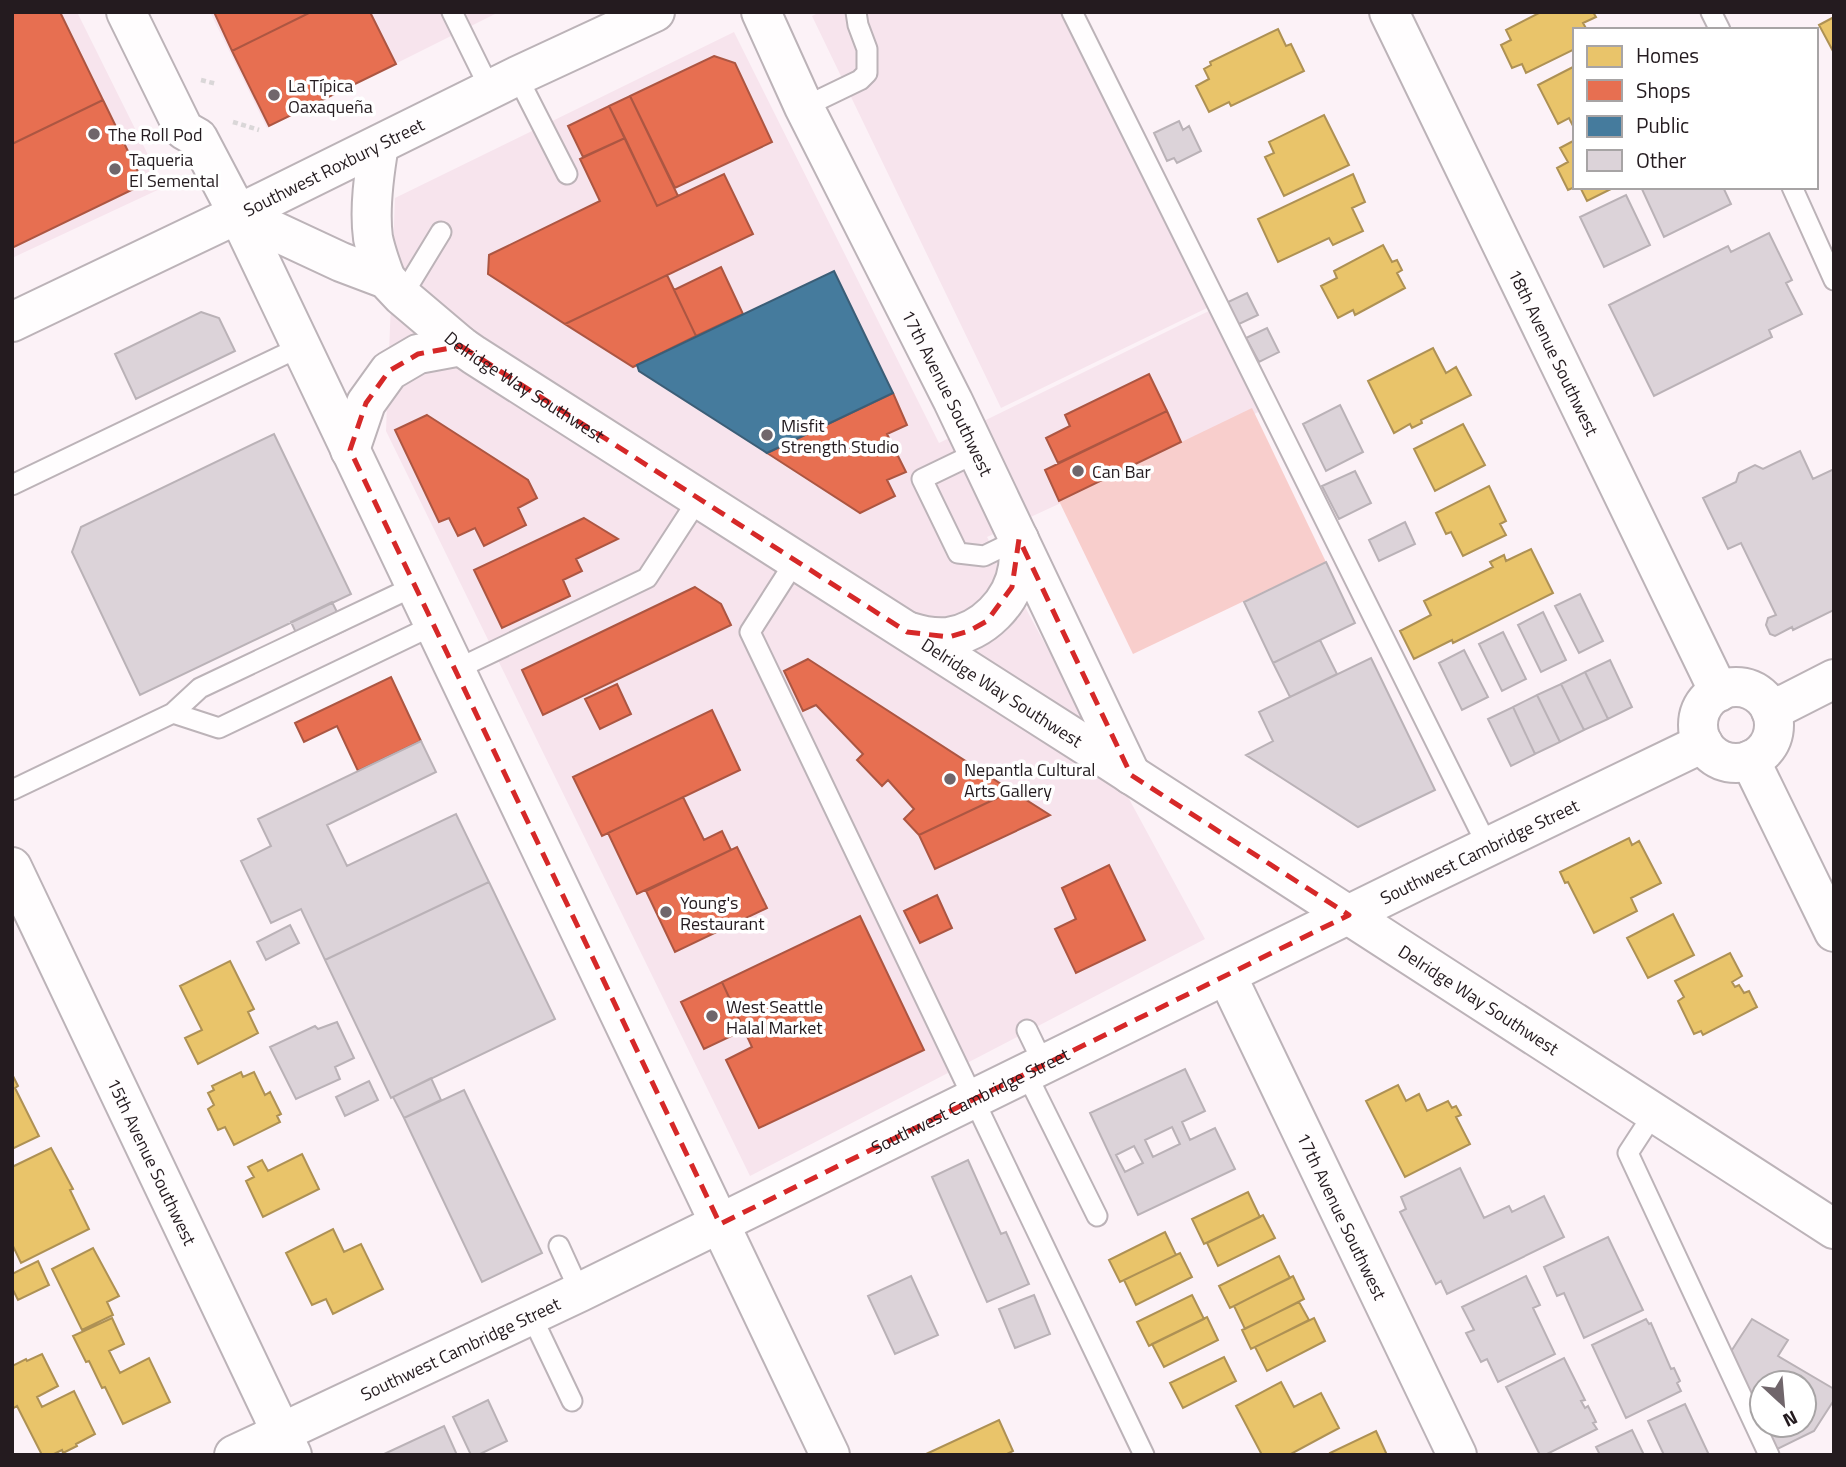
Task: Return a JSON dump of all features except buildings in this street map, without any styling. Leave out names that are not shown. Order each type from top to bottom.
[{"type":"street","points":[[126,12],[184,130],[210,128]]},
{"type":"street","points":[[151,12],[201,116],[210,128],[238,214],[300,347],[830,1455]]},
{"type":"street","name":"17th Avenue Southwest","points":[[761,12],[804,107],[978,452],[1131,775]]},
{"type":"street","name":"18th Avenue Southwest","points":[[1390,12],[1719,692]]},
{"type":"street","name":"Southwest Roxbury Street","points":[[12,322],[639,16]]},
{"type":"street","points":[[379,145],[374,188],[373,236],[379,262],[394,288]]},
{"type":"street","name":"Delridge Way Southwest","points":[[238,214],[394,288],[461,346],[1834,1229]]},
{"type":"street","points":[[350,450],[366,403],[389,371],[418,354],[461,346]]},
{"type":"street","points":[[907,632],[927,637],[949,637],[969,631],[987,621],[1002,605],[1012,587],[1018,567],[1019,539]]},
{"type":"street","points":[[1771,711],[1834,679]]},
{"type":"street","points":[[1739,687],[1762,698],[1771,711],[1774,721],[1773,734],[1760,755],[1750,760],[1726,762],[1715,757],[1703,743],[1698,728],[1699,716],[1704,704],[1713,694],[1739,687]]},
{"type":"street","name":"Southwest Cambridge Street","points":[[234,1455],[286,1443],[531,1315],[1703,743]]},
{"type":"street","points":[[1750,760],[1834,933]]},
{"type":"street","name":"15th Avenue Southwest","points":[[12,867],[286,1443]]},
{"type":"street","name":"17th Avenue Southwest","points":[[1227,975],[1457,1455]]},
{"type":"lane","points":[[452,12],[567,174]]},
{"type":"lane","points":[[804,107],[860,80],[867,73],[867,49],[856,12]]},
{"type":"lane","points":[[1073,12],[1488,847]]},
{"type":"lane","points":[[1711,12],[1719,28]]},
{"type":"lane","points":[[1793,189],[1834,280]]},
{"type":"lane","points":[[394,288],[441,232]]},
{"type":"lane","points":[[12,485],[300,347]]},
{"type":"lane","points":[[978,452],[922,479],[958,553],[984,556],[1019,539]]},
{"type":"lane","points":[[455,670],[648,578],[699,498]]},
{"type":"lane","points":[[796,560],[750,632],[1144,1455]]},
{"type":"lane","points":[[12,790],[173,713],[200,688],[415,586]]},
{"type":"lane","points":[[173,713],[219,728],[434,625]]},
{"type":"lane","points":[[1027,1030],[1035,1069],[1097,1216]]},
{"type":"lane","points":[[1654,1113],[1628,1153],[1769,1455]]},
{"type":"lane","points":[[559,1245],[580,1292]]},
{"type":"lane","points":[[531,1315],[572,1401]]},
{"type":"path","points":[[199,80],[217,84]]},
{"type":"path","points":[[210,128],[259,130]]},
{"type":"highlighted area","points":[[461,346],[907,632],[949,637],[969,631],[987,621],[1012,587],[1019,539],[1131,775],[1349,915],[720,1224],[350,450],[366,403],[389,371],[418,354]]},
{"type":"shaded area","points":[[12,12],[77,12],[164,187],[12,258]]},
{"type":"shaded area","points":[[210,12],[499,12],[267,128]]},
{"type":"shaded area","points":[[820,12],[1063,12],[1207,308],[1001,408],[812,16]]},
{"type":"shaded area","points":[[734,32],[939,443],[1213,309],[1263,410],[987,537],[1205,939],[750,1176],[386,431],[395,198]]},
{"type":"shaded area","points":[[1252,408],[1326,562],[1133,654],[1059,501]]},
{"type":"place","name":"La Típica Oaxaqueña","points":[[274,95]]},
{"type":"place","name":"The Roll Pod","points":[[94,134]]},
{"type":"place","name":"Taqueria El Semental","points":[[115,169]]},
{"type":"place","name":"Misfit Strength Studio","points":[[767,435]]},
{"type":"place","name":"Can Bar","points":[[1078,471]]},
{"type":"place","name":"Nepantla Cultural Arts Gallery","points":[[950,779]]},
{"type":"place","name":"Young's Restaurant","points":[[666,912]]},
{"type":"place","name":"West Seattle Halal Market","points":[[712,1016]]}]
